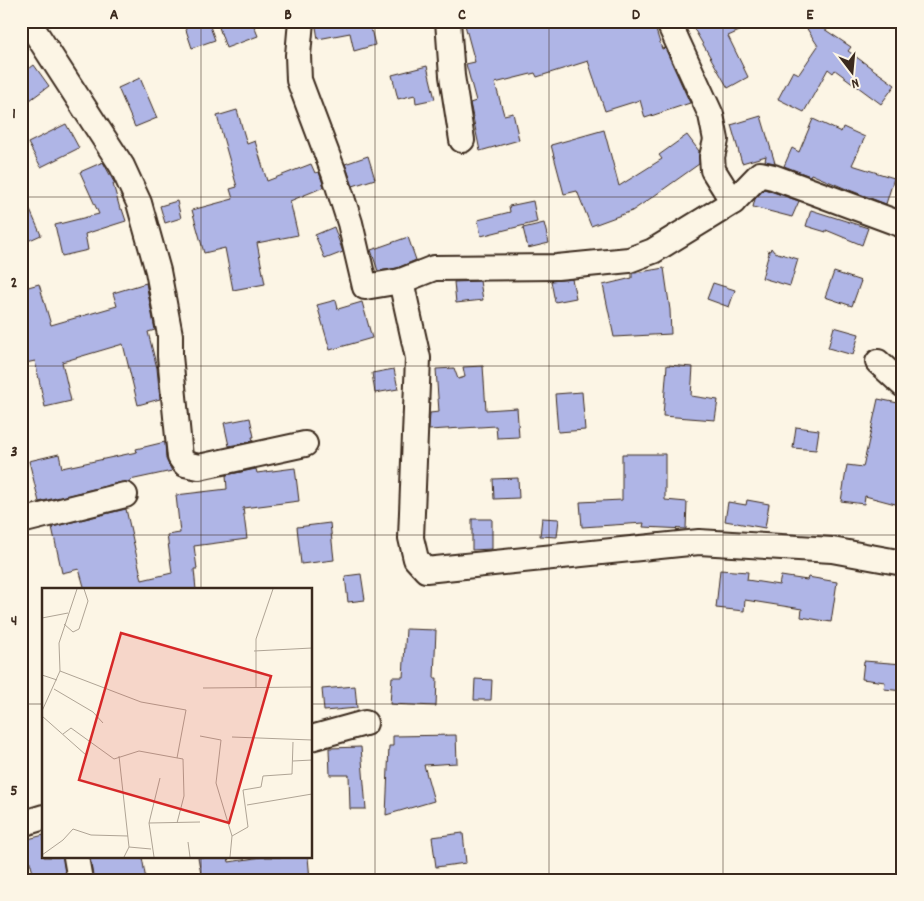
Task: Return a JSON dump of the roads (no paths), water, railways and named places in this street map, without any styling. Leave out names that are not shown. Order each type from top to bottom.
[{"type":"street","points":[[28,21],[122,166],[139,203],[158,271],[170,335],[170,356],[180,457],[185,464],[199,467],[305,444]]},
{"type":"street","points":[[300,21],[299,80],[334,173],[350,223],[365,287],[401,280],[434,268],[557,267],[629,260],[653,251],[733,202],[760,174],[773,177],[903,225]]},
{"type":"street","points":[[448,21],[452,76],[462,140]]},
{"type":"street","points":[[668,21],[711,115],[716,140],[712,158],[713,170],[733,202]]},
{"type":"street","points":[[401,280],[418,358],[411,538],[416,559],[426,570],[699,542],[832,550],[903,563]]},
{"type":"street","points":[[878,362],[903,385]]},
{"type":"street","points":[[21,521],[125,495]]},
{"type":"street","points":[[312,738],[365,722]]},
{"type":"street","points":[[21,824],[42,818]]},
{"type":"street","points":[[76,858],[80,880]]}]
